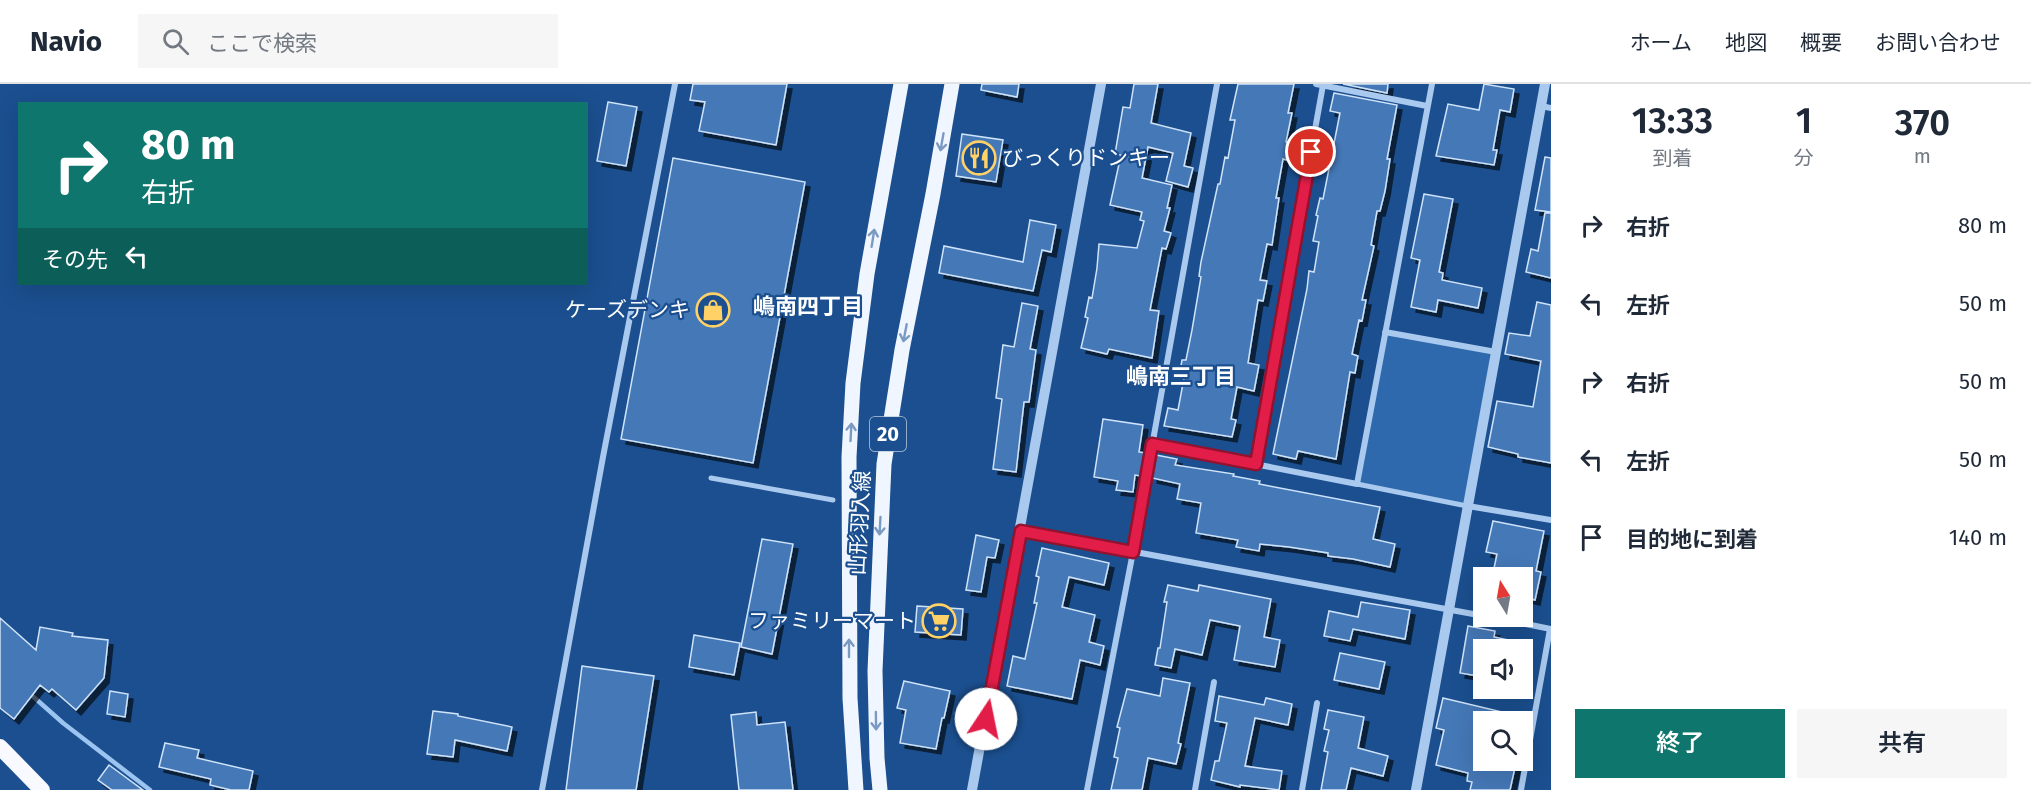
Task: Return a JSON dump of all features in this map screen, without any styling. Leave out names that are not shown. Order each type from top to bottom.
[{"type":"highway","points":[[0,747],[42,790]]},
{"type":"main road","name":"山形羽入線","points":[[856,790],[850,686],[849,468],[853,383],[867,274],[901,84]]},
{"type":"main road","name":"山形羽入線","points":[[880,790],[875,671],[877,576],[884,464],[902,350],[952,84]]},
{"type":"street","points":[[542,790],[675,84]]},
{"type":"street","points":[[972,790],[1101,84]]},
{"type":"street","points":[[1087,790],[1133,552],[1217,84]]},
{"type":"street","points":[[1357,484],[1431,84]]},
{"type":"street","points":[[1416,790],[1496,352],[1546,107],[1545,84]]},
{"type":"street","points":[[1256,464],[1319,85],[1427,106]]},
{"type":"street","points":[[1385,332],[1496,352]]},
{"type":"street","points":[[1152,444],[1551,520]]},
{"type":"street","points":[[711,478],[833,500]]},
{"type":"street","points":[[1021,531],[1473,614]]},
{"type":"street","points":[[1521,790],[1550,629],[1533,626]]},
{"type":"street","points":[[1196,790],[1215,682]]},
{"type":"street","points":[[1302,790],[1317,703]]},
{"type":"shaded area","points":[[1385,332],[1496,352],[1468,506],[1357,484]]},
{"type":"building","points":[[693,84],[787,84],[776,145],[699,131],[705,102],[690,100]]},
{"type":"building","points":[[982,84],[1019,84],[1017,97],[981,90]]},
{"type":"building","points":[[1134,84],[1158,84],[1151,123],[1191,133],[1184,166],[1193,168],[1188,187],[1166,181],[1173,153],[1148,147],[1142,178],[1172,185],[1167,208],[1170,208],[1164,231],[1171,233],[1166,249],[1162,248],[1150,310],[1159,311],[1152,358],[1109,349],[1107,354],[1081,348],[1088,318],[1085,317],[1089,297],[1092,298],[1099,244],[1137,248],[1144,221],[1140,220],[1142,212],[1110,205],[1121,155],[1115,154],[1123,107],[1130,108]]},
{"type":"building","points":[[1238,84],[1294,84],[1288,113],[1292,113],[1286,142],[1290,143],[1287,160],[1283,159],[1276,198],[1279,198],[1272,245],[1267,244],[1260,280],[1267,281],[1263,301],[1258,300],[1248,363],[1259,365],[1254,391],[1237,387],[1231,419],[1236,420],[1232,437],[1164,426],[1168,408],[1178,410],[1184,378],[1179,377],[1182,360],[1186,360],[1201,277],[1199,276],[1201,262],[1218,184],[1220,184],[1225,157],[1228,158],[1235,120],[1230,120]]},
{"type":"building","points":[[1343,84],[1388,84],[1387,93]]},
{"type":"building","points":[[1484,84],[1514,89],[1510,112],[1500,110],[1493,150],[1497,150],[1494,165],[1436,156],[1448,104],[1479,110]]},
{"type":"building","points":[[1334,93],[1397,105],[1387,159],[1390,159],[1385,191],[1380,211],[1377,211],[1371,245],[1374,246],[1362,300],[1366,300],[1352,354],[1358,356],[1355,373],[1350,372],[1336,459],[1298,451],[1296,459],[1273,454],[1309,271],[1314,272],[1319,242],[1313,241],[1318,216],[1316,215],[1320,198],[1323,199],[1340,113],[1330,111]]},
{"type":"building","points":[[608,102],[637,107],[626,166],[597,161]]},
{"type":"building","name":"びっくりドンキー","points":[[962,134],[1003,140],[996,182],[956,176]]},
{"type":"building","points":[[1545,157],[1551,158],[1551,212],[1535,210]]},
{"type":"building","name":"ケーズデンキ","points":[[673,158],[805,182],[753,463],[621,439]]},
{"type":"building","points":[[1424,194],[1453,199],[1439,272],[1443,273],[1442,280],[1482,288],[1478,308],[1438,300],[1436,312],[1411,307],[1420,260],[1411,258]]},
{"type":"building","points":[[1545,213],[1551,213],[1551,278],[1526,272],[1531,249],[1538,251]]},
{"type":"building","points":[[1030,220],[1056,225],[1051,252],[1042,250],[1033,291],[939,273],[944,246],[1023,262]]},
{"type":"building","points":[[1537,302],[1551,305],[1551,463],[1518,457],[1518,454],[1488,447],[1497,401],[1533,407],[1541,361],[1505,354],[1509,333],[1530,336]]},
{"type":"building","points":[[1022,303],[1038,306],[1030,349],[1036,350],[1029,402],[1024,402],[1016,472],[993,469],[1002,399],[996,398],[1003,345],[1014,347]]},
{"type":"building","points":[[1103,419],[1143,425],[1139,452],[1145,453],[1141,476],[1135,475],[1133,492],[1116,490],[1118,481],[1094,477]]},
{"type":"building","points":[[1156,455],[1177,459],[1175,465],[1234,474],[1233,476],[1260,481],[1259,484],[1380,507],[1373,539],[1395,544],[1390,567],[1289,547],[1260,544],[1259,551],[1236,547],[1238,540],[1196,533],[1201,503],[1177,499],[1180,484],[1152,478]]},
{"type":"building","points":[[1493,521],[1544,531],[1536,571],[1541,572],[1535,600],[1533,600],[1533,567],[1494,567],[1497,554],[1486,552]]},
{"type":"building","points":[[976,535],[999,540],[995,558],[987,557],[981,592],[966,590]]},
{"type":"building","points":[[762,539],[793,544],[772,654],[741,647]]},
{"type":"building","points":[[1042,548],[1109,563],[1104,585],[1069,577],[1062,607],[1095,615],[1089,642],[1104,646],[1100,665],[1080,660],[1072,699],[1007,686],[1013,656],[1025,659],[1037,603],[1034,603],[1039,577],[1036,576]]},
{"type":"building","points":[[1168,585],[1198,591],[1199,585],[1271,599],[1264,637],[1280,640],[1275,667],[1234,660],[1240,626],[1210,620],[1202,655],[1175,649],[1171,668],[1155,665],[1158,648],[1160,648],[1167,602],[1164,602]]},
{"type":"building","points":[[1361,602],[1410,610],[1405,639],[1353,629],[1350,641],[1324,636],[1329,611],[1358,617]]},
{"type":"building","name":"ファミリーマート","points":[[917,606],[963,609],[961,635],[915,632]]},
{"type":"building","points":[[0,618],[36,650],[40,627],[73,633],[72,636],[108,640],[104,678],[76,710],[52,689],[49,692],[40,685],[14,719],[0,708]]},
{"type":"building","points":[[1468,626],[1495,631],[1494,637],[1503,639],[1473,639],[1473,675],[1460,673]]},
{"type":"building","points":[[694,635],[740,643],[734,675],[689,667]]},
{"type":"building","points":[[1340,653],[1385,662],[1379,689],[1334,680]]},
{"type":"building","points":[[582,666],[654,676],[636,790],[566,790]]},
{"type":"building","points":[[1163,678],[1190,683],[1176,764],[1148,758],[1142,790],[1111,790],[1118,758],[1114,757],[1120,728],[1117,727],[1127,689],[1160,696]]},
{"type":"building","points":[[904,681],[950,691],[936,749],[900,743],[906,710],[897,708]]},
{"type":"building","points":[[110,691],[128,694],[125,717],[107,714]]},
{"type":"building","points":[[1219,696],[1264,705],[1266,698],[1292,704],[1288,725],[1255,718],[1245,766],[1282,771],[1279,790],[1240,785],[1240,787],[1211,780],[1215,761],[1219,761],[1227,723],[1215,721]]},
{"type":"building","points":[[1443,698],[1498,711],[1473,711],[1473,771],[1514,771],[1510,790],[1470,790],[1472,782],[1467,781],[1468,773],[1436,765],[1444,730],[1436,728]]},
{"type":"building","points":[[1328,710],[1364,717],[1358,748],[1388,756],[1383,776],[1351,768],[1346,790],[1321,790],[1328,752],[1324,751],[1329,730],[1324,729]]},
{"type":"building","points":[[433,711],[458,714],[458,716],[512,727],[507,751],[455,740],[453,757],[427,754]]},
{"type":"building","points":[[756,712],[757,725],[785,722],[793,790],[739,790],[731,715]]},
{"type":"building","points":[[165,743],[199,750],[197,758],[253,771],[249,790],[231,790],[210,785],[211,779],[159,767]]},
{"type":"building","points":[[109,765],[143,790],[112,790],[98,780]]},
{"type":"waterway","points":[[28,692],[63,723],[150,790]]},
{"type":"place","name":"びっくりドンキー","points":[[979,158]]},
{"type":"place","name":"ケーズデンキ","points":[[713,310]]},
{"type":"place","name":"ファミリーマート","points":[[939,621]]},
{"type":"district","name":"嶋南四丁目","points":[[808,306]]},
{"type":"district","name":"嶋南三丁目","points":[[1181,376]]},
{"type":"route","points":[[986,719],[1021,531],[1133,552],[1152,444],[1256,464],[1311,152]]}]
